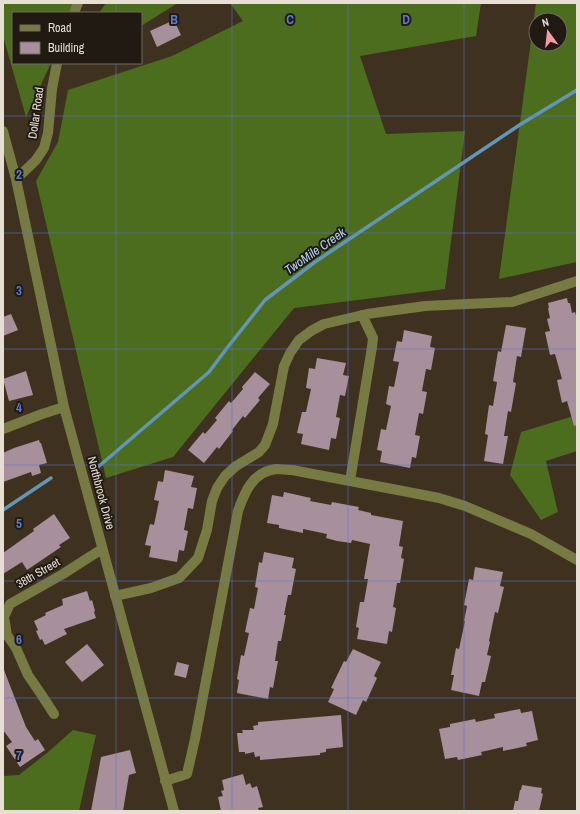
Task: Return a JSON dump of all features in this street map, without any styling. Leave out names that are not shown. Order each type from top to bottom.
[{"type":"street","name":"Dollar Road","points":[[16,179],[36,160],[44,148],[48,133],[52,89],[57,64]]},
{"type":"street","name":"Northbrook Drive","points":[[3,131],[16,179],[64,407],[174,811]]},
{"type":"street","points":[[115,596],[151,588],[179,578],[198,558],[207,530],[212,501],[217,488],[225,476],[236,466],[259,452],[265,445],[269,438],[276,410],[284,366],[290,353],[299,340],[311,331],[324,324],[362,315],[425,306],[512,302],[577,281]]},
{"type":"street","points":[[350,482],[373,338],[362,315]]},
{"type":"street","points":[[3,429],[64,407]]},
{"type":"street","points":[[165,781],[187,774],[195,739],[238,510],[249,485],[261,474],[276,469],[292,470],[438,498],[465,506],[531,534],[577,560]]},
{"type":"street","name":"38th Street","points":[[54,714],[28,675],[16,648],[8,635],[4,618],[10,604],[63,574],[102,549]]},
{"type":"green space","points":[[3,3],[79,3],[74,12],[12,12],[12,64],[51,64],[26,117],[3,36]]},
{"type":"green space","points":[[106,3],[178,3],[142,25],[142,12],[100,12]]},
{"type":"green space","points":[[230,3],[481,3],[476,36],[360,56],[386,134],[465,131],[445,289],[294,308],[173,457],[106,478],[36,181],[58,142],[68,90],[172,56],[243,21]]},
{"type":"green space","points":[[536,3],[577,3],[577,262],[499,279],[529,52],[568,52],[568,12],[535,12]]},
{"type":"green space","points":[[577,415],[577,451],[546,461],[558,512],[541,520],[510,475],[521,432]]},
{"type":"green space","points":[[73,730],[96,735],[79,811],[3,811],[3,776],[19,775]]},
{"type":"building","points":[[174,20],[181,35],[157,47],[150,31]]},
{"type":"building","points":[[567,298],[568,303],[570,303],[572,313],[575,312],[577,319],[577,425],[574,426],[567,401],[562,403],[557,380],[562,379],[555,354],[550,355],[545,332],[550,331],[547,319],[550,318],[548,303]]},
{"type":"building","points":[[11,314],[18,330],[3,336],[3,317]]},
{"type":"building","points":[[506,325],[526,328],[521,357],[517,356],[513,382],[516,383],[511,412],[508,411],[504,436],[508,436],[503,464],[484,461],[488,435],[485,434],[489,405],[493,406],[497,382],[493,381],[498,351],[501,352]]},
{"type":"building","points":[[404,330],[432,336],[430,347],[435,348],[431,370],[426,369],[422,391],[427,392],[423,414],[419,413],[415,435],[420,436],[416,458],[412,457],[410,468],[380,462],[382,451],[377,450],[381,429],[386,430],[391,406],[386,404],[389,386],[394,387],[399,362],[393,361],[397,341],[402,342]]},
{"type":"building","points":[[317,358],[346,363],[343,375],[349,376],[345,396],[340,395],[336,417],[340,418],[336,439],[331,438],[329,450],[301,444],[303,434],[297,433],[302,412],[306,412],[311,389],[306,388],[309,368],[315,369]]},
{"type":"building","points":[[26,371],[33,395],[9,401],[3,379]]},
{"type":"building","points":[[255,372],[270,384],[258,398],[260,400],[245,418],[243,416],[219,449],[217,447],[204,463],[188,450],[203,432],[205,434],[217,420],[215,418],[229,401],[231,403]]},
{"type":"building","points":[[39,440],[47,463],[39,465],[41,473],[32,476],[31,472],[3,482],[3,453]]},
{"type":"building","points":[[165,470],[194,476],[191,487],[197,488],[193,509],[188,508],[184,530],[188,531],[184,551],[179,550],[177,562],[149,557],[151,546],[145,545],[150,524],[154,525],[159,501],[154,500],[158,481],[163,482]]},
{"type":"building","points":[[284,492],[311,498],[310,501],[331,505],[332,502],[359,507],[358,510],[371,513],[371,515],[403,521],[399,546],[403,547],[401,558],[404,559],[400,583],[397,583],[393,607],[396,608],[392,632],[389,631],[387,644],[357,639],[359,628],[356,627],[360,602],[364,602],[368,579],[364,579],[370,544],[352,540],[351,543],[337,541],[326,538],[327,534],[303,529],[303,533],[279,528],[279,525],[267,523],[272,495],[283,497]]},
{"type":"building","points":[[54,514],[70,538],[59,545],[61,547],[27,570],[22,562],[3,574],[3,553],[34,531],[33,529]]},
{"type":"building","points":[[264,552],[294,558],[292,568],[296,569],[291,595],[288,595],[281,641],[278,641],[275,661],[278,661],[273,688],[270,687],[268,699],[237,693],[239,680],[237,679],[241,655],[244,656],[249,633],[245,632],[250,608],[254,609],[258,588],[255,587],[259,562],[262,563]]},
{"type":"building","points":[[475,567],[503,572],[500,586],[504,587],[498,613],[495,612],[487,655],[491,656],[485,682],[482,682],[479,696],[451,690],[454,675],[451,675],[456,648],[459,649],[465,621],[467,606],[464,605],[469,579],[473,580]]},
{"type":"building","points":[[87,591],[90,601],[92,600],[96,618],[64,629],[67,634],[45,645],[42,639],[40,640],[34,621],[46,615],[45,613],[63,605],[62,599]]},
{"type":"building","points":[[87,644],[104,665],[82,682],[65,662]]},
{"type":"building","points":[[353,649],[381,662],[374,676],[377,678],[366,702],[363,700],[356,715],[328,702],[334,689],[331,688],[344,661],[346,662]]},
{"type":"building","points":[[177,662],[189,665],[186,678],[174,675]]},
{"type":"building","points":[[4,670],[26,727],[35,741],[38,739],[45,750],[20,767],[6,746],[12,742],[3,730]]},
{"type":"building","points":[[520,709],[521,713],[532,711],[538,740],[526,743],[527,746],[503,751],[503,747],[481,752],[482,755],[458,760],[457,757],[445,759],[439,729],[450,727],[450,724],[475,719],[476,722],[495,718],[494,714]]},
{"type":"building","points":[[341,715],[343,747],[326,749],[326,752],[320,753],[320,755],[260,760],[260,756],[255,757],[254,752],[245,754],[245,752],[239,752],[237,733],[243,733],[242,730],[254,730],[253,726],[258,725],[258,722]]},
{"type":"building","points":[[130,750],[136,773],[129,775],[123,811],[91,811],[101,757]]},
{"type":"building","points":[[243,774],[246,785],[250,783],[252,788],[257,786],[263,807],[258,808],[259,811],[221,811],[218,797],[223,796],[221,791],[224,790],[222,780]]},
{"type":"building","points":[[522,785],[542,788],[541,793],[543,794],[539,811],[513,811],[515,801],[518,801]]},
{"type":"waterway","name":"TwoMile Creek","points":[[98,467],[209,372],[265,300],[315,262],[521,124],[577,90]]},
{"type":"waterway","points":[[3,510],[51,478]]}]
